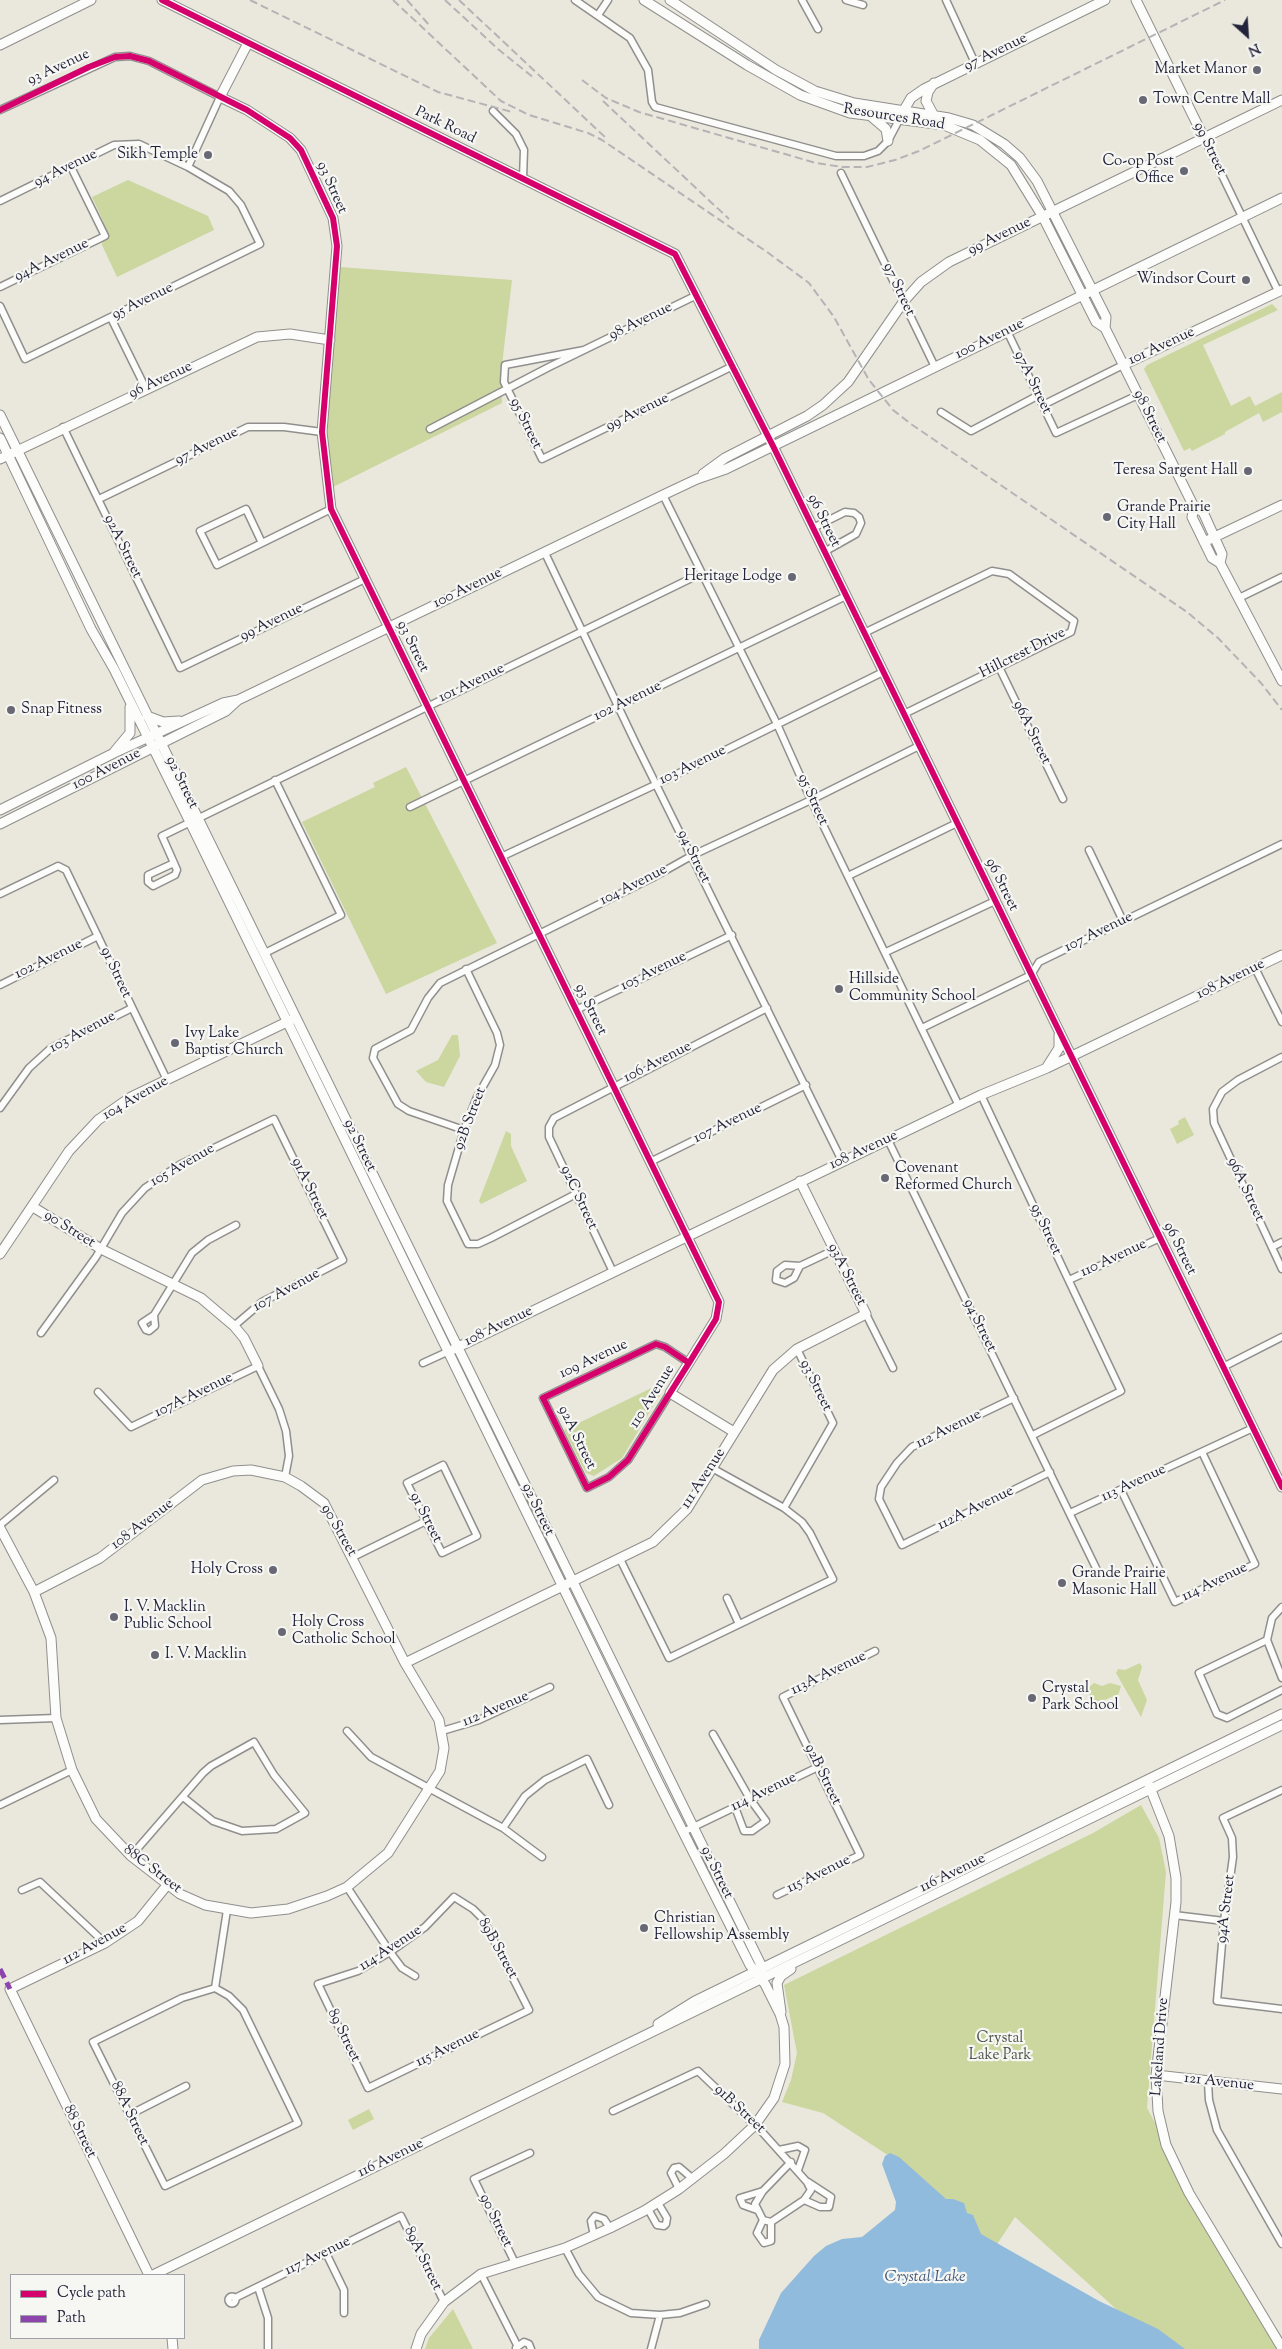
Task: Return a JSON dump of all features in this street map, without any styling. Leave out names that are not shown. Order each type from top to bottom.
[{"type":"street","points":[[0,45],[91,0]]},
{"type":"street","name":"Park Road","points":[[162,0],[675,254],[697,295]]},
{"type":"street","points":[[575,0],[626,34],[636,45],[648,70],[652,102],[655,107],[836,156],[869,155],[882,149],[888,142],[899,120]]},
{"type":"street","points":[[598,15],[608,0]]},
{"type":"street","name":"Resources Road","points":[[644,0],[794,93],[826,106],[872,116],[944,125],[980,140],[1011,165],[1043,217]]},
{"type":"street","name":"Resources Road","points":[[670,0],[776,70],[801,84],[841,100],[933,114],[973,125],[1004,144],[1028,167],[1053,212]]},
{"type":"street","points":[[802,0],[818,29]]},
{"type":"street","points":[[846,0],[863,6]]},
{"type":"street","points":[[946,0],[975,63]]},
{"type":"street","name":"97 Avenue","points":[[899,120],[903,110],[914,95],[1105,0]]},
{"type":"street","name":"99 Street","points":[[1136,0],[1281,293]]},
{"type":"street","points":[[188,167],[220,97],[248,43]]},
{"type":"street","name":"93 Street","points":[[130,56],[149,61],[248,110],[290,138],[301,150],[326,201],[333,218],[337,246],[322,432],[331,509],[719,1302]]},
{"type":"street","name":"93 Avenue","points":[[0,110],[89,67],[115,57],[130,56]]},
{"type":"street","points":[[933,114],[926,101],[928,92],[935,83]]},
{"type":"street","name":"99 Avenue","points":[[767,435],[807,416],[837,393],[860,366],[904,301],[921,282],[949,262],[1282,100]]},
{"type":"street","points":[[493,111],[516,134],[524,150],[524,178]]},
{"type":"street","points":[[872,116],[886,129],[888,142]]},
{"type":"street","name":"94 Avenue","points":[[0,201],[114,145],[139,144],[188,167]]},
{"type":"street","name":"94A Avenue","points":[[0,287],[105,236],[71,167]]},
{"type":"street","name":"95 Avenue","points":[[0,306],[25,359],[260,244],[241,206],[229,191],[188,167]]},
{"type":"street","name":"97 Street","points":[[841,173],[935,367]]},
{"type":"street","name":"100 Avenue","points":[[159,738],[184,721],[223,703],[238,700],[663,495],[697,479],[726,469],[1282,198]]},
{"type":"street","name":"98 Street","points":[[1053,212],[1106,317],[1105,328]]},
{"type":"street","name":"98 Street","points":[[1043,217],[1096,322],[1105,328],[1194,507],[1203,512],[1222,554],[1220,563]]},
{"type":"street","name":"101 Avenue","points":[[1043,405],[1123,365],[1281,293]]},
{"type":"street","name":"98 Avenue","points":[[430,429],[507,388],[697,295]]},
{"type":"street","name":"96 Street","points":[[697,295],[773,446],[1282,1488]]},
{"type":"street","points":[[111,318],[146,388]]},
{"type":"street","name":"97A Street","points":[[1008,333],[1056,432],[1138,395]]},
{"type":"street","name":"96 Avenue","points":[[4,457],[63,427],[257,337],[290,334],[330,340]]},
{"type":"street","name":"98 Avenue","points":[[507,388],[504,382],[505,365],[584,350]]},
{"type":"street","name":"99 Avenue","points":[[542,459],[733,366]]},
{"type":"street","name":"95 Street","points":[[507,388],[542,459]]},
{"type":"street","points":[[941,412],[971,431],[1038,395]]},
{"type":"street","name":"92 Street","points":[[0,415],[159,738],[194,820],[287,1022],[447,1352],[683,1832],[762,1978]]},
{"type":"street","name":"92A Street","points":[[63,427],[180,668]]},
{"type":"street","name":"97 Avenue","points":[[99,499],[248,428],[284,427],[322,432]]},
{"type":"street","name":"100 Avenue","points":[[697,479],[725,458],[767,435]]},
{"type":"street","name":"92 Street","points":[[0,438],[4,457],[91,629],[265,953],[693,1827],[758,1970]]},
{"type":"street","name":"95 Street","points":[[663,495],[777,724],[811,800],[959,1106]]},
{"type":"street","points":[[1204,542],[1282,505]]},
{"type":"street","name":"98 Street","points":[[1194,507],[1192,517],[1212,558],[1220,563],[1279,672],[1282,681]]},
{"type":"street","points":[[262,543],[246,509],[200,531],[217,565],[262,543],[331,509]]},
{"type":"street","points":[[813,528],[845,512],[854,513],[859,517],[861,523],[856,534],[824,552]]},
{"type":"street","name":"94 Street","points":[[545,552],[581,631],[693,855],[842,1161]]},
{"type":"street","name":"Hillcrest Drive","points":[[864,633],[992,571],[1009,574],[1074,621],[1071,632],[904,714]]},
{"type":"street","name":"101 Avenue","points":[[174,863],[162,836],[702,573]]},
{"type":"street","points":[[1239,598],[1282,577]]},
{"type":"street","name":"99 Avenue","points":[[180,668],[365,579]]},
{"type":"street","name":"102 Avenue","points":[[410,807],[846,596]]},
{"type":"street","name":"96A Street","points":[[999,668],[1063,799]]},
{"type":"street","name":"103 Avenue","points":[[501,857],[657,784],[883,672]]},
{"type":"street","name":"100 Avenue","points":[[0,824],[150,742],[226,711],[238,700]]},
{"type":"street","points":[[114,752],[130,733],[130,704]]},
{"type":"street","points":[[147,716],[163,722],[184,721]]},
{"type":"street","name":"100 Avenue","points":[[0,810],[114,752],[150,742]]},
{"type":"street","name":"104 Avenue","points":[[464,1130],[409,1111],[398,1104],[386,1084],[372,1053],[375,1049],[411,1030],[434,989],[446,979],[652,878],[693,855],[811,800],[919,746]]},
{"type":"street","points":[[265,953],[341,915],[275,780]]},
{"type":"street","points":[[848,876],[957,823]]},
{"type":"street","name":"107 Avenue","points":[[922,1028],[1030,974],[1038,962],[1282,844]]},
{"type":"street","points":[[1089,850],[1123,921]]},
{"type":"street","points":[[174,863],[177,870],[175,875],[153,886],[148,882],[148,876],[174,863]]},
{"type":"street","name":"91 Street","points":[[0,894],[54,868],[62,868],[68,873],[167,1080]]},
{"type":"street","points":[[886,952],[995,901]]},
{"type":"street","name":"105 Avenue","points":[[576,1010],[732,935]]},
{"type":"street","name":"102 Avenue","points":[[0,985],[98,936]]},
{"type":"street","name":"108 Avenue","points":[[447,1352],[842,1161],[981,1095],[1047,1068],[1282,955]]},
{"type":"street","points":[[1255,968],[1282,1022]]},
{"type":"street","name":"92B Street","points":[[466,969],[497,1033],[500,1045],[495,1065],[477,1098],[464,1130],[448,1185],[447,1200],[468,1244],[478,1244],[491,1238],[576,1194]]},
{"type":"street","name":"103 Avenue","points":[[0,1108],[24,1074],[52,1048],[132,1008]]},
{"type":"street","name":"106 Avenue","points":[[551,1122],[569,1108],[767,1008]]},
{"type":"street","name":"104 Avenue","points":[[0,1254],[69,1151],[88,1129],[120,1104],[296,1018]]},
{"type":"street","points":[[1047,1068],[1058,1048],[1060,1033]]},
{"type":"street","name":"96A Street","points":[[1282,1058],[1238,1080],[1222,1092],[1213,1109],[1214,1123],[1282,1268]]},
{"type":"street","name":"107 Avenue","points":[[650,1162],[806,1085]]},
{"type":"street","name":"95 Street","points":[[981,1095],[1121,1391],[1033,1435]]},
{"type":"street","name":"105 Avenue","points":[[41,1333],[126,1209],[154,1181],[181,1164],[274,1119]]},
{"type":"street","name":"91A Street","points":[[274,1119],[343,1260]]},
{"type":"street","name":"92C Street","points":[[551,1122],[549,1137],[613,1272]]},
{"type":"street","name":"94 Street","points":[[888,1140],[1070,1513]]},
{"type":"street","name":"93A Street","points":[[800,1182],[893,1368]]},
{"type":"street","name":"90 Street","points":[[33,1207],[100,1249],[201,1298],[234,1326],[248,1345],[284,1422],[289,1456],[285,1478],[302,1486],[324,1503],[353,1557],[405,1664],[433,1709],[442,1731],[444,1748],[440,1771],[430,1788]]},
{"type":"street","points":[[154,1315],[192,1253],[208,1240],[236,1225]]},
{"type":"street","name":"110 Avenue","points":[[1068,1280],[1160,1238]]},
{"type":"street","points":[[1272,1247],[1282,1242]]},
{"type":"street","points":[[800,1266],[834,1250]]},
{"type":"street","name":"107 Avenue","points":[[234,1326],[262,1302],[343,1260]]},
{"type":"street","name":"110 Avenue","points":[[587,1488],[609,1477],[628,1460],[716,1319],[719,1302]]},
{"type":"street","name":"111 Avenue","points":[[405,1664],[653,1542],[687,1509],[773,1370],[797,1349],[866,1314]]},
{"type":"street","points":[[1223,1367],[1282,1337]]},
{"type":"street","name":"109 Avenue","points":[[543,1398],[656,1344],[665,1347],[689,1362]]},
{"type":"street","name":"93 Street","points":[[784,1508],[833,1423],[797,1349]]},
{"type":"street","points":[[423,1363],[447,1352]]},
{"type":"street","name":"107A Avenue","points":[[98,1392],[131,1427],[258,1366]]},
{"type":"street","points":[[670,1393],[734,1432]]},
{"type":"street","name":"92A Street","points":[[543,1398],[587,1488]]},
{"type":"street","name":"112 Avenue","points":[[902,1545],[879,1498],[881,1487],[897,1463],[912,1447],[1014,1398]]},
{"type":"street","name":"113 Avenue","points":[[1070,1513],[1253,1428]]},
{"type":"street","name":"114 Avenue","points":[[1121,1490],[1175,1602],[1255,1564],[1202,1452]]},
{"type":"street","name":"91 Street","points":[[442,1465],[477,1536],[442,1553],[426,1520],[407,1483],[442,1465]]},
{"type":"street","points":[[620,1558],[668,1658],[834,1579],[810,1533],[802,1522],[784,1508],[712,1468]]},
{"type":"street","name":"108 Avenue","points":[[34,1592],[100,1558],[202,1480],[242,1470],[285,1478]]},
{"type":"street","name":"112A Avenue","points":[[902,1545],[1050,1472]]},
{"type":"street","points":[[0,1527],[54,1480]]},
{"type":"street","points":[[1070,1513],[1096,1568]]},
{"type":"street","points":[[353,1557],[426,1520]]},
{"type":"street","name":"88C Street","points":[[0,1527],[34,1592],[51,1638],[56,1718],[72,1770],[96,1819],[131,1856],[180,1894],[205,1905],[227,1910]]},
{"type":"street","points":[[727,1598],[739,1624]]},
{"type":"street","points":[[1282,1607],[1272,1618],[1267,1640],[1282,1678]]},
{"type":"street","points":[[1267,1640],[1199,1673],[1217,1714],[1227,1718],[1282,1690]]},
{"type":"street","name":"113A Avenue","points":[[783,1696],[875,1651]]},
{"type":"street","name":"112 Avenue","points":[[442,1731],[479,1720],[550,1687]]},
{"type":"street","name":"92B Street","points":[[783,1696],[860,1855]]},
{"type":"street","name":"116 Avenue","points":[[155,2274],[816,1952],[1149,1785],[1282,1714]]},
{"type":"street","points":[[0,1720],[56,1718]]},
{"type":"street","name":"116 Avenue","points":[[629,2042],[695,2001],[758,1970],[1149,1785],[1282,1725]]},
{"type":"street","points":[[347,1731],[371,1757],[503,1828],[542,1857]]},
{"type":"street","points":[[713,1734],[750,1799],[766,1821],[752,1831],[744,1831],[734,1807]]},
{"type":"street","points":[[131,1856],[183,1797],[211,1766],[254,1742],[274,1775],[305,1813],[276,1829],[242,1831],[213,1822],[183,1797]]},
{"type":"street","points":[[503,1828],[525,1796],[545,1780],[587,1760],[609,1805]]},
{"type":"street","name":"114 Avenue","points":[[683,1832],[818,1767]]},
{"type":"street","points":[[0,1804],[72,1770]]},
{"type":"street","name":"Lakeland Drive","points":[[1149,1785],[1165,1822],[1173,1852],[1176,1878],[1174,1916],[1156,2075],[1158,2111],[1166,2145],[1189,2193],[1282,2348]]},
{"type":"street","points":[[216,1988],[227,1910],[251,1913],[288,1909],[347,1887],[388,1853],[430,1788]]},
{"type":"street","name":"94A Street","points":[[1282,1790],[1223,1818],[1232,1838],[1234,1857],[1224,1921],[1217,2001],[1282,2008]]},
{"type":"street","name":"115 Avenue","points":[[777,1894],[860,1855]]},
{"type":"street","points":[[22,1890],[40,1882],[104,1943]]},
{"type":"street","name":"112 Avenue","points":[[10,1989],[104,1943],[138,1921],[168,1884]]},
{"type":"street","points":[[347,1887],[402,1968],[415,1976]]},
{"type":"street","name":"114 Avenue","points":[[318,1984],[358,1971],[390,1952],[425,1927],[454,1897]]},
{"type":"street","name":"89B Street","points":[[454,1897],[472,1908],[483,1919],[529,2010]]},
{"type":"street","points":[[1174,1916],[1224,1921]]},
{"type":"street","points":[[780,2014],[781,2003],[777,1986],[779,1978],[816,1952]]},
{"type":"street","points":[[416,2349],[421,2334],[444,2302],[481,2274],[565,2248],[648,2209],[693,2179],[754,2125],[774,2098],[783,2074],[785,2040],[780,2014],[762,1978]]},
{"type":"street","name":"89 Street","points":[[318,1984],[368,2088]]},
{"type":"street","name":"88A Street","points":[[216,1988],[229,1996],[243,2010],[298,2123],[165,2186],[94,2042],[182,1998],[216,1988]]},
{"type":"street","name":"88 Street","points":[[10,1989],[149,2274]]},
{"type":"street","name":"115 Avenue","points":[[368,2088],[529,2010]]},
{"type":"street","name":"91B Street","points":[[613,2112],[698,2071],[792,2162],[807,2182],[831,2197],[829,2207],[820,2207],[804,2200]]},
{"type":"street","name":"121 Avenue","points":[[1156,2075],[1282,2089]]},
{"type":"street","points":[[1208,2082],[1209,2100],[1217,2130],[1282,2244]]},
{"type":"street","points":[[129,2114],[186,2086]]},
{"type":"street","points":[[779,2150],[798,2146],[805,2150],[798,2170]]},
{"type":"street","name":"90 Street","points":[[515,2263],[474,2179],[530,2153]]},
{"type":"street","points":[[792,2162],[762,2190],[755,2204],[763,2220],[771,2222],[804,2200],[811,2190],[807,2182]]},
{"type":"street","points":[[679,2190],[671,2173],[674,2168],[679,2167],[693,2179]]},
{"type":"street","points":[[757,2210],[743,2205],[740,2198],[762,2190]]},
{"type":"street","points":[[648,2209],[656,2225],[664,2226],[666,2218],[658,2203]]},
{"type":"street","name":"117 Avenue","points":[[235,2298],[401,2216]]},
{"type":"street","name":"89A Street","points":[[401,2216],[444,2302]]},
{"type":"street","points":[[594,2236],[591,2221],[595,2216],[604,2220],[610,2228]]},
{"type":"street","points":[[763,2220],[757,2233],[764,2243],[771,2241],[771,2222]]},
{"type":"street","points":[[565,2248],[579,2274],[598,2298],[631,2313],[660,2316],[680,2313],[706,2304]]},
{"type":"street","points":[[326,2253],[344,2290],[344,2313]]},
{"type":"street","points":[[481,2274],[517,2347],[527,2343],[532,2349]]},
{"type":"street","points":[[258,2287],[268,2318],[268,2349]]},
{"type":"street","points":[[651,2349],[660,2316]]},
{"type":"green space","points":[[128,180],[208,216],[214,230],[117,277],[102,245],[103,221],[92,197]]},
{"type":"green space","points":[[340,267],[512,280],[502,365],[502,403],[325,491],[319,429]]},
{"type":"green space","points":[[1272,304],[1278,310],[1203,345],[1231,406],[1250,396],[1255,406],[1282,392],[1282,412],[1263,422],[1259,413],[1192,451],[1190,448],[1184,451],[1144,369],[1147,365]]},
{"type":"green space","points":[[406,767],[497,943],[386,994],[302,822],[375,787],[373,783]]},
{"type":"green space","points":[[452,1035],[458,1035],[460,1056],[444,1087],[426,1082],[416,1071],[438,1060]]},
{"type":"green space","points":[[1185,1117],[1194,1135],[1177,1144],[1170,1129],[1179,1124],[1178,1121]]},
{"type":"green space","points":[[506,1131],[511,1134],[511,1146],[527,1181],[481,1204],[479,1201]]},
{"type":"green space","points":[[660,1384],[663,1390],[622,1458],[594,1476],[586,1473],[564,1430]]},
{"type":"green space","points":[[1140,1663],[1142,1667],[1138,1680],[1147,1700],[1141,1717],[1116,1673],[1118,1669],[1125,1670]]},
{"type":"green space","points":[[1094,1683],[1102,1686],[1110,1683],[1121,1686],[1117,1699],[1111,1697],[1096,1704],[1093,1702],[1087,1689]]},
{"type":"green space","name":"Crystal Lake Park","points":[[1141,1805],[1159,1838],[1166,1872],[1147,2108],[1278,2349],[1160,2349],[1015,2217],[982,2267],[903,2165],[823,2113],[782,2102],[791,2080],[797,2053],[784,1985],[1093,1833]]},
{"type":"green space","points":[[369,2109],[374,2119],[353,2130],[348,2120]]},
{"type":"green space","points":[[453,2309],[473,2349],[425,2349],[429,2338]]},
{"type":"water","name":"Crystal Lake","points":[[890,2153],[899,2157],[946,2199],[953,2199],[964,2203],[967,2213],[973,2215],[981,2234],[1099,2301],[1158,2329],[1185,2349],[759,2349],[759,2340],[781,2293],[814,2256],[826,2246],[842,2239],[862,2237],[895,2210],[896,2202],[882,2164],[885,2156]]},
{"type":"railway","points":[[250,0],[438,92],[512,112]]},
{"type":"railway","points":[[393,0],[501,101],[529,115],[588,133],[602,140],[767,252],[809,283],[834,317],[869,380],[893,410],[1187,612],[1218,638],[1261,683],[1282,710]]},
{"type":"railway","points":[[407,0],[430,26]]},
{"type":"railway","points":[[445,0],[498,49],[534,78]]},
{"type":"railway","points":[[459,0],[606,138]]},
{"type":"railway","points":[[582,80],[606,98],[639,112],[816,163],[842,167],[867,167],[895,160],[919,151],[1225,0]]},
{"type":"railway","points":[[603,101],[729,219]]},
{"type":"marked path","points":[[0,1969],[10,1989]]},
{"type":"cycle path","points":[[162,0],[675,254],[773,446],[1282,1487]]},
{"type":"cycle path","points":[[0,110],[89,67],[115,57],[130,56],[149,61],[247,110],[290,138],[301,150],[333,218],[337,246],[322,432],[331,509],[719,1302],[716,1319],[689,1363],[628,1460],[609,1477],[587,1488],[543,1398],[656,1344],[665,1347],[689,1363]]},
{"type":"place","name":"Market Manor","points":[[1257,70]]},
{"type":"place","name":"Town Centre Mall","points":[[1143,100]]},
{"type":"place","name":"Sikh Temple","points":[[208,155]]},
{"type":"place","name":"Co-op Post Office","points":[[1184,171]]},
{"type":"place","name":"Windsor Court","points":[[1246,280]]},
{"type":"place","name":"Teresa Sargent Hall","points":[[1248,471]]},
{"type":"place","name":"Grande Prairie City Hall","points":[[1107,517]]},
{"type":"place","name":"Heritage Lodge","points":[[792,577]]},
{"type":"place","name":"Snap Fitness","points":[[11,710]]},
{"type":"place","name":"Hillside Community School","points":[[839,989]]},
{"type":"place","name":"Ivy Lake Baptist Church","points":[[175,1043]]},
{"type":"place","name":"Covenant Reformed Church","points":[[885,1178]]},
{"type":"place","name":"Holy Cross","points":[[273,1570]]},
{"type":"place","name":"Grande Prairie Masonic Hall","points":[[1062,1583]]},
{"type":"place","name":"I. V. Macklin Public School","points":[[114,1617]]},
{"type":"place","name":"Holy Cross Catholic School","points":[[282,1632]]},
{"type":"place","name":"I. V. Macklin","points":[[155,1655]]},
{"type":"place","name":"Crystal Park School","points":[[1032,1698]]},
{"type":"place","name":"Christian Fellowship Assembly","points":[[644,1928]]}]
